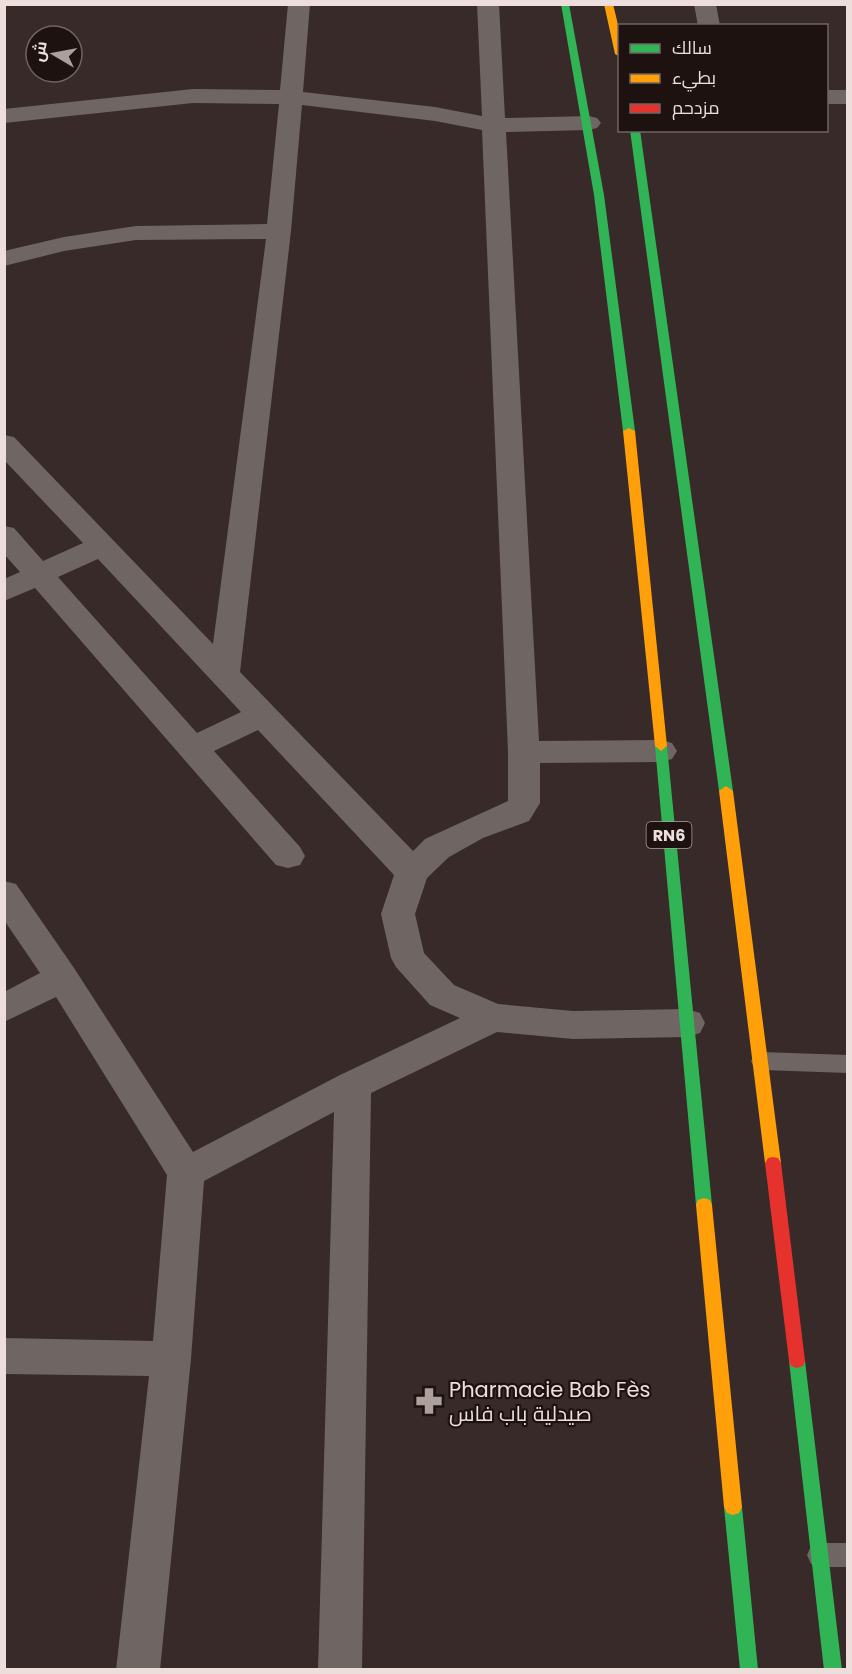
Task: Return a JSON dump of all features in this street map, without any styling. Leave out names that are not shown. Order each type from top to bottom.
[{"type":"main road","name":"RN6","points":[[566,4],[590,123],[635,483],[749,1670]]},
{"type":"main road","points":[[608,4],[618,46]]},
{"type":"main road","points":[[635,132],[687,483],[762,1061],[833,1670]]},
{"type":"street","points":[[225,672],[279,231],[299,4]]},
{"type":"street","points":[[488,4],[524,752],[524,803],[517,813],[471,830],[437,848],[412,872],[398,914],[408,958],[442,995],[494,1018],[573,1025],[687,1023]]},
{"type":"street","points":[[705,4],[709,24]]},
{"type":"street","points":[[4,116],[100,104],[193,96],[291,97],[435,114],[493,125],[590,123]]},
{"type":"street","points":[[828,97],[848,97]]},
{"type":"street","points":[[4,259],[64,244],[136,233],[279,231]]},
{"type":"street","points":[[4,442],[101,546],[225,672],[412,872]]},
{"type":"street","points":[[4,535],[288,856]]},
{"type":"street","points":[[4,591],[101,546]]},
{"type":"street","points":[[193,748],[264,714]]},
{"type":"street","points":[[524,752],[661,751]]},
{"type":"street","points":[[4,893],[62,978],[186,1173],[171,1359],[138,1670]]},
{"type":"street","points":[[4,1008],[62,978]]},
{"type":"street","points":[[186,1173],[353,1085],[494,1018]]},
{"type":"street","points":[[340,1670],[353,1085]]},
{"type":"street","points":[[4,1356],[171,1359]]},
{"type":"lane","points":[[762,1061],[848,1064]]},
{"type":"lane","points":[[820,1555],[848,1555]]},
{"type":"traffic: fast","points":[[565,4],[599,195],[629,431]]},
{"type":"traffic: fast","points":[[635,132],[726,791]]},
{"type":"traffic: fast","points":[[661,746],[704,1205]]},
{"type":"traffic: fast","points":[[797,1361],[833,1670]]},
{"type":"traffic: fast","points":[[733,1507],[749,1670]]},
{"type":"traffic: slow","points":[[608,4],[618,46]]},
{"type":"traffic: slow","points":[[629,431],[661,746]]},
{"type":"traffic: slow","points":[[726,791],[773,1163]]},
{"type":"traffic: slow","points":[[704,1205],[733,1507]]},
{"type":"traffic: jam","points":[[773,1163],[797,1361]]},
{"type":"place","name":"Pharmacie Bab Fès صيدلية باب فاس","points":[[429,1401]]}]
